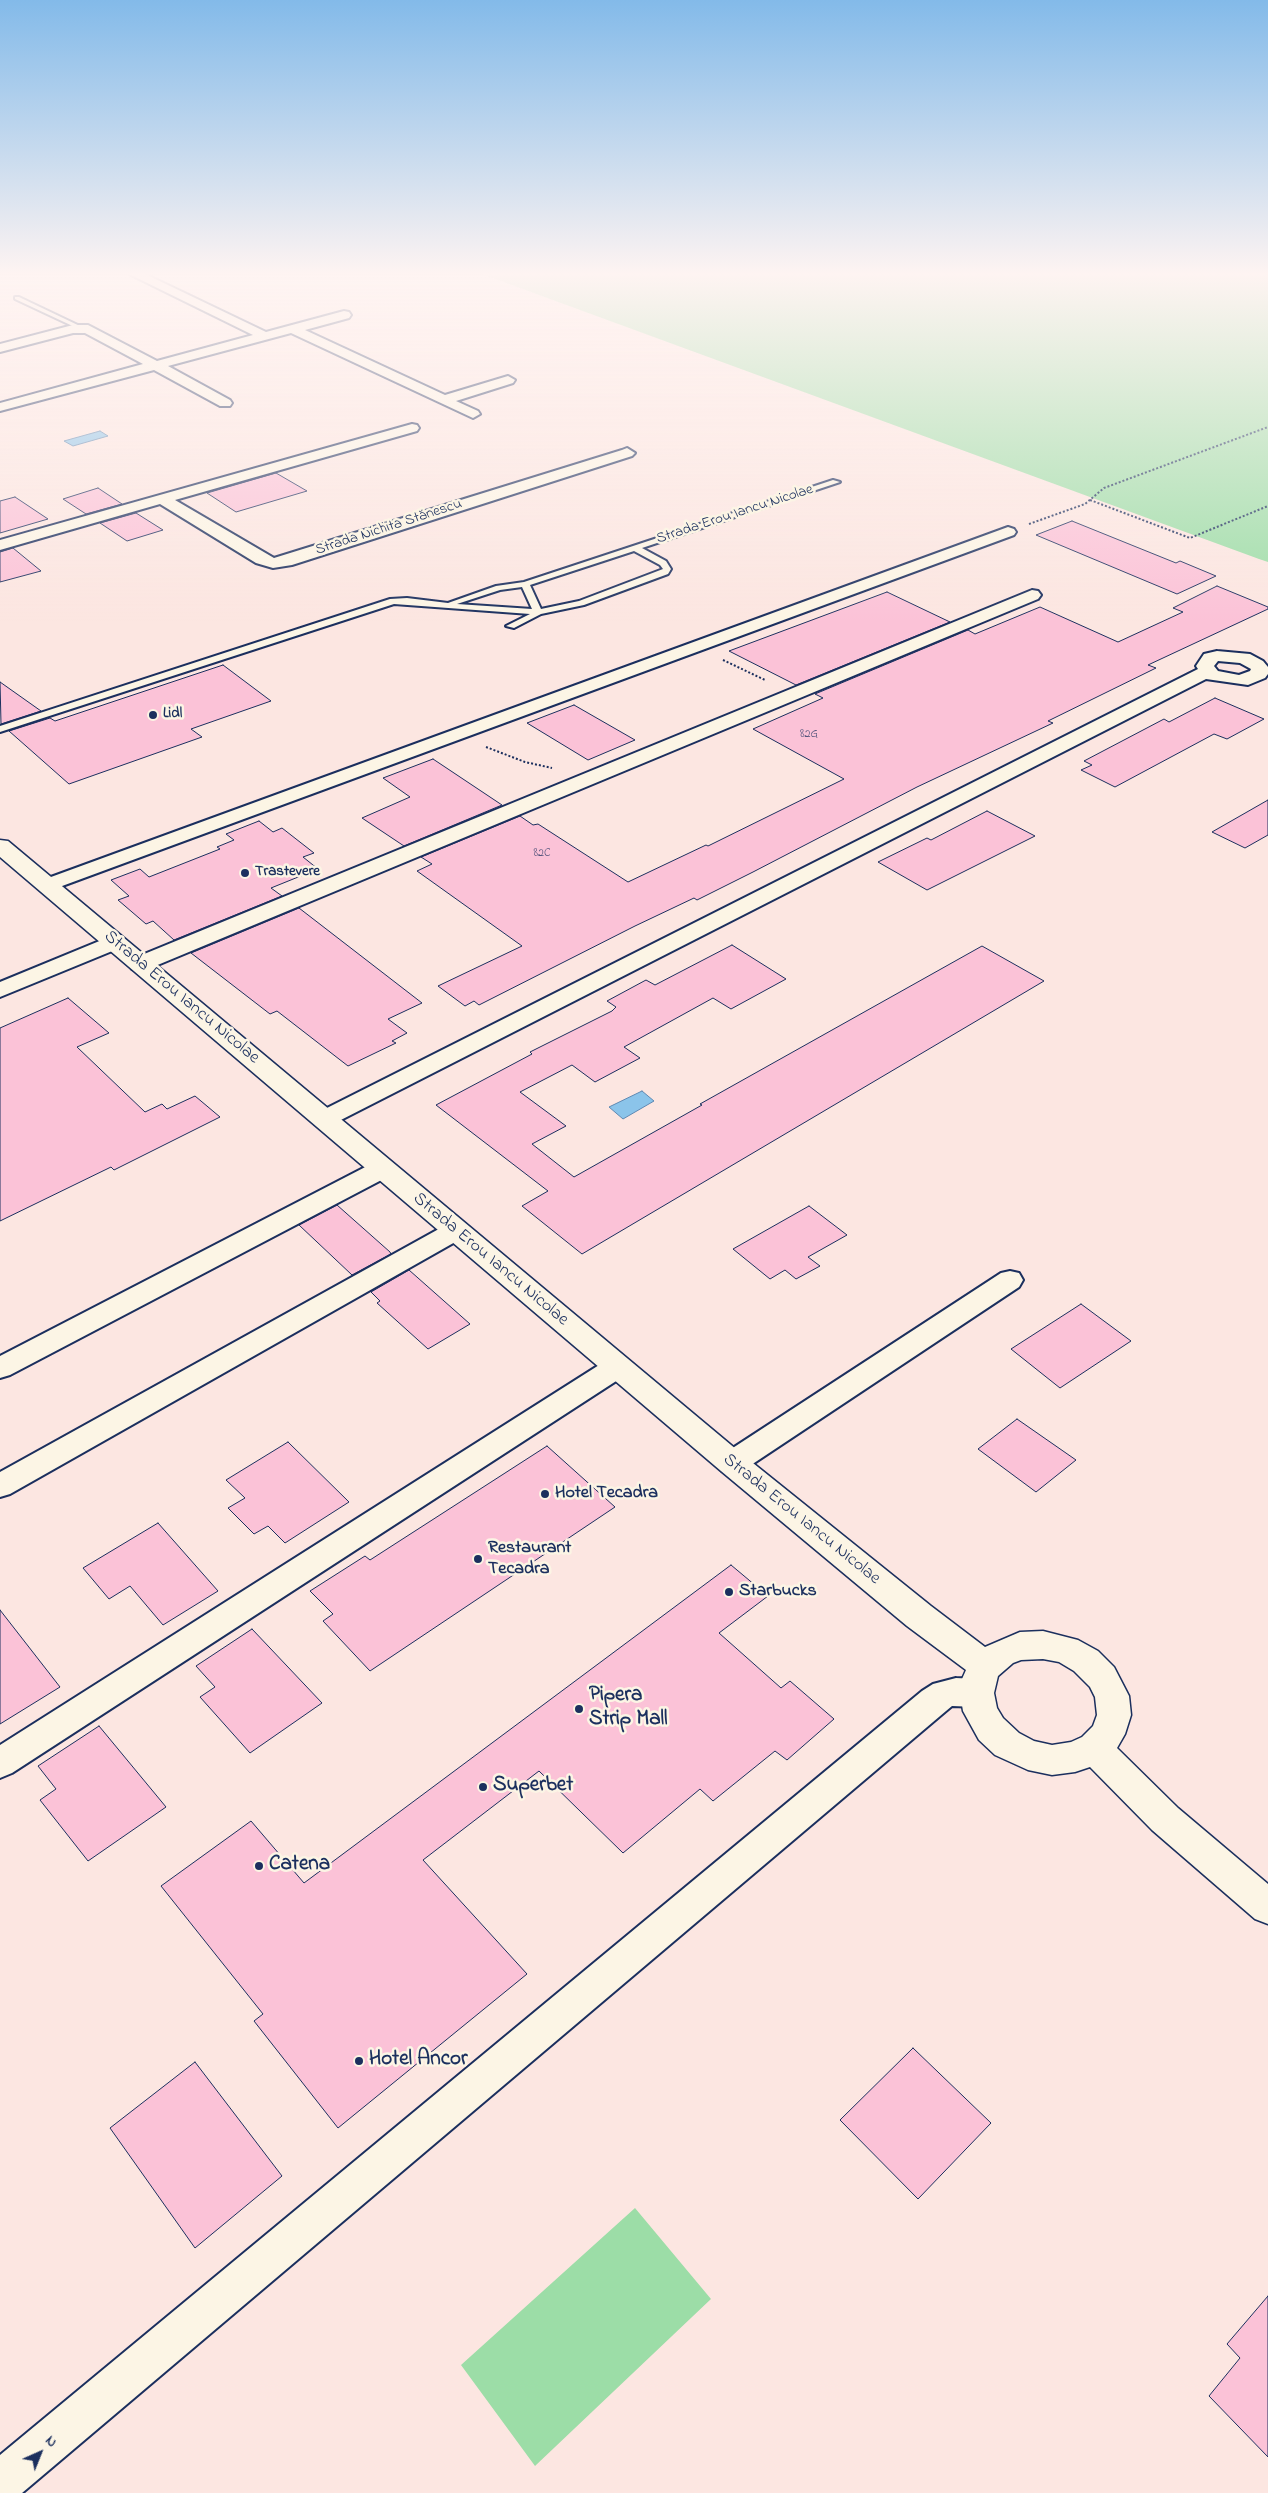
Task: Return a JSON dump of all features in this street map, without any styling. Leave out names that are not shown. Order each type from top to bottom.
[{"type":"street","points":[[0,407],[63,390]]},
{"type":"street","points":[[201,390],[225,403]]},
{"type":"street","points":[[424,390],[473,414]]},
{"type":"street","points":[[444,400],[475,390]]},
{"type":"street","points":[[0,545],[412,428]]},
{"type":"street","name":"Strada Nichita Stănescu","points":[[162,499],[262,559],[273,563],[286,561],[627,453]]},
{"type":"street","points":[[47,885],[1008,532]]},
{"type":"street","points":[[140,964],[791,693],[1032,595]]},
{"type":"street","points":[[324,1119],[1208,671]]},
{"type":"street","name":"Strada Erou Iancu Nicolae","points":[[0,846],[455,1231],[898,1600],[981,1679]]},
{"type":"street","points":[[0,990],[114,942]]},
{"type":"street","points":[[0,1368],[382,1169]]},
{"type":"street","points":[[0,1486],[455,1231]]},
{"type":"street","points":[[732,1463],[1010,1280]]},
{"type":"street","points":[[0,1763],[617,1367]]},
{"type":"street","points":[[0,2483],[934,1701],[945,1694],[956,1692],[981,1679],[1001,1653],[1020,1646],[1043,1645],[1066,1650],[1086,1661],[1102,1677],[1112,1696],[1114,1715],[1108,1734],[1094,1748],[1075,1757],[1052,1760],[1028,1755],[1007,1744],[991,1729],[980,1711],[981,1679]]},
{"type":"street","points":[[1094,1748],[1165,1819],[1268,1907]]},
{"type":"lane","name":"Strada Erou Iancu Nicolae","points":[[447,605],[499,588],[525,584],[836,482]]},
{"type":"lane","name":"Strada Erou Iancu Nicolae","points":[[0,729],[393,601],[407,600],[538,612],[581,604],[665,572],[667,569],[663,563],[635,548]]},
{"type":"lane","points":[[525,584],[538,612]]},
{"type":"lane","name":"Strada Erou Iancu Nicolae","points":[[511,626],[536,616],[538,612]]},
{"type":"path","points":[[1008,532],[1085,504],[1104,488],[1268,427]]},
{"type":"path","points":[[1089,500],[1190,538],[1268,506]]},
{"type":"path","points":[[695,647],[791,693]]},
{"type":"path","points":[[459,734],[492,750],[525,762],[554,769],[580,781]]},
{"type":"green space","points":[[799,390],[1268,390],[1268,562]]},
{"type":"green space","points":[[635,2208],[711,2299],[535,2466],[461,2365]]},
{"type":"water","points":[[100,431],[108,436],[73,446],[64,441]]},
{"type":"water","points":[[642,1091],[654,1101],[623,1119],[609,1107]]},
{"type":"building","points":[[276,473],[307,491],[236,512],[207,493]]},
{"type":"building","points":[[98,488],[122,504],[86,514],[63,499]]},
{"type":"building","points":[[15,497],[48,519],[0,533],[0,501]]},
{"type":"building","points":[[136,513],[163,530],[127,541],[100,523]]},
{"type":"building","points":[[1072,521],[1176,563],[1180,561],[1216,576],[1177,594],[1036,535]]},
{"type":"building","points":[[13,548],[41,571],[0,582],[0,552]]},
{"type":"building","points":[[1217,586],[1268,607],[1268,609],[1148,665],[1156,668],[1048,721],[1053,723],[917,787],[697,900],[694,898],[635,926],[479,1005],[474,1001],[465,1006],[438,986],[522,946],[417,871],[432,864],[421,857],[520,816],[533,825],[538,824],[628,882],[706,845],[708,846],[844,779],[753,729],[823,698],[815,694],[968,630],[975,634],[1040,607],[1118,642],[1183,612],[1173,608]]},
{"type":"building","points":[[887,592],[950,622],[796,685],[729,651]]},
{"type":"building","name":"Lidl","points":[[223,665],[271,701],[191,729],[202,737],[69,784],[9,731],[50,718],[55,721]]},
{"type":"building","points":[[0,682],[41,711],[1,724]]},
{"type":"building","points":[[1215,698],[1264,719],[1227,739],[1214,734],[1115,787],[1081,770],[1092,765],[1084,761],[1164,719],[1169,722]]},
{"type":"building","points":[[574,705],[635,740],[588,760],[527,723]]},
{"type":"building","points":[[433,759],[502,805],[404,846],[362,818],[410,797],[383,778]]},
{"type":"building","points":[[1268,800],[1268,835],[1245,848],[1212,832]]},
{"type":"building","points":[[987,811],[1035,836],[927,890],[878,862],[927,838],[931,840]]},
{"type":"building","name":"Trastevere","points":[[259,821],[273,832],[282,828],[314,853],[303,857],[318,869],[271,888],[282,896],[174,940],[153,921],[146,924],[118,900],[129,896],[111,880],[140,869],[149,877],[220,849],[217,847],[234,840],[226,834]]},
{"type":"building","points":[[299,908],[422,1003],[388,1019],[407,1033],[392,1041],[396,1043],[348,1066],[277,1011],[270,1014],[191,953]]},
{"type":"building","points":[[732,945],[786,979],[731,1009],[713,998],[624,1047],[640,1058],[595,1082],[572,1065],[520,1092],[566,1126],[532,1144],[574,1177],[982,946],[1044,981],[582,1254],[522,1206],[548,1191],[436,1105],[532,1054],[530,1052],[612,1011],[616,1007],[607,1001],[646,980],[655,985]]},
{"type":"building","points":[[68,998],[109,1033],[77,1047],[145,1112],[162,1104],[167,1109],[195,1096],[220,1117],[114,1170],[111,1167],[0,1221],[0,1028]]},
{"type":"building","points":[[337,1205],[391,1254],[352,1275],[299,1225]]},
{"type":"building","points":[[809,1206],[847,1235],[808,1257],[820,1266],[796,1279],[785,1270],[770,1279],[733,1249]]},
{"type":"building","points":[[409,1270],[470,1324],[428,1349],[377,1303],[380,1301],[371,1292]]},
{"type":"building","points":[[1081,1304],[1131,1341],[1060,1388],[1011,1349]]},
{"type":"building","points":[[1017,1419],[1076,1460],[1036,1492],[978,1449]]},
{"type":"building","points":[[288,1442],[349,1502],[285,1543],[268,1526],[254,1534],[228,1508],[245,1498],[226,1480]]},
{"type":"building","points":[[547,1446],[615,1507],[370,1671],[323,1621],[333,1614],[310,1591],[365,1556],[370,1560]]},
{"type":"building","points":[[158,1523],[218,1591],[163,1625],[130,1586],[109,1599],[83,1568]]},
{"type":"building","points":[[731,1565],[768,1596],[719,1633],[781,1688],[790,1681],[834,1719],[787,1760],[775,1751],[713,1801],[700,1789],[623,1853],[539,1771],[423,1860],[527,1974],[338,2128],[254,2021],[263,2014],[161,1886],[251,1821],[304,1883]]},
{"type":"building","points":[[0,1610],[60,1687],[0,1724]]},
{"type":"building","points":[[252,1629],[322,1703],[250,1753],[200,1697],[215,1687],[196,1666]]},
{"type":"building","points":[[99,1726],[166,1807],[88,1861],[40,1800],[56,1789],[38,1766]]},
{"type":"building","points":[[913,2048],[991,2123],[918,2199],[840,2120]]},
{"type":"building","points":[[195,2062],[282,2176],[195,2248],[110,2128]]},
{"type":"building","points":[[1268,2296],[1268,2457],[1209,2396],[1240,2358],[1227,2344]]},
{"type":"place","name":"Lidl","points":[[153,715]]},
{"type":"place","name":"Trastevere","points":[[245,873]]},
{"type":"place","name":"Hotel Tecadra","points":[[545,1494]]},
{"type":"place","name":"Restaurant Tecadra","points":[[478,1559]]},
{"type":"place","name":"Starbucks","points":[[729,1592]]},
{"type":"place","name":"Pipera Strip Mall","points":[[579,1709]]},
{"type":"place","name":"Superbet","points":[[483,1787]]},
{"type":"place","name":"Catena","points":[[259,1866]]},
{"type":"place","name":"Hotel Ancor","points":[[359,2061]]}]
